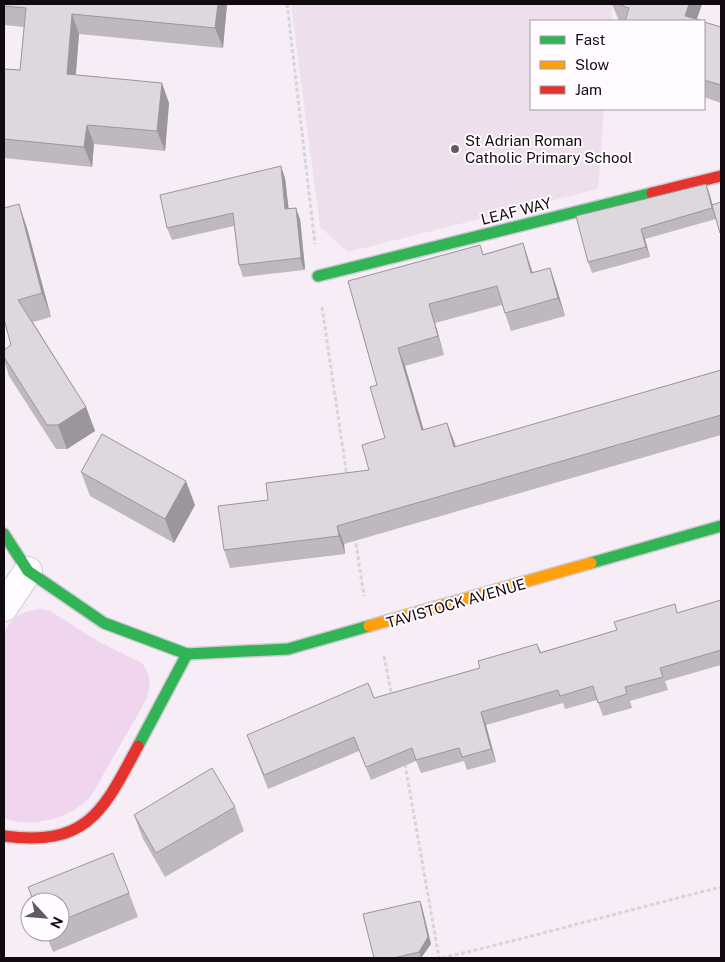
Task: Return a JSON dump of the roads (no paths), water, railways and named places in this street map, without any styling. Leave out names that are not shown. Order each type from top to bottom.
[{"type":"street","name":"LEAF WAY","points":[[318,276],[721,176]]},
{"type":"street","name":"TAVISTOCK AVENUE","points":[[4,534],[28,571],[104,623],[187,654],[288,650],[721,526]]},
{"type":"street","points":[[4,607],[28,571]]},
{"type":"street","points":[[4,836],[26,839],[55,837],[77,828],[97,814],[112,794],[187,654]]},
{"type":"place","name":"St Adrian Roman Catholic Primary School","points":[[455,149]]}]
